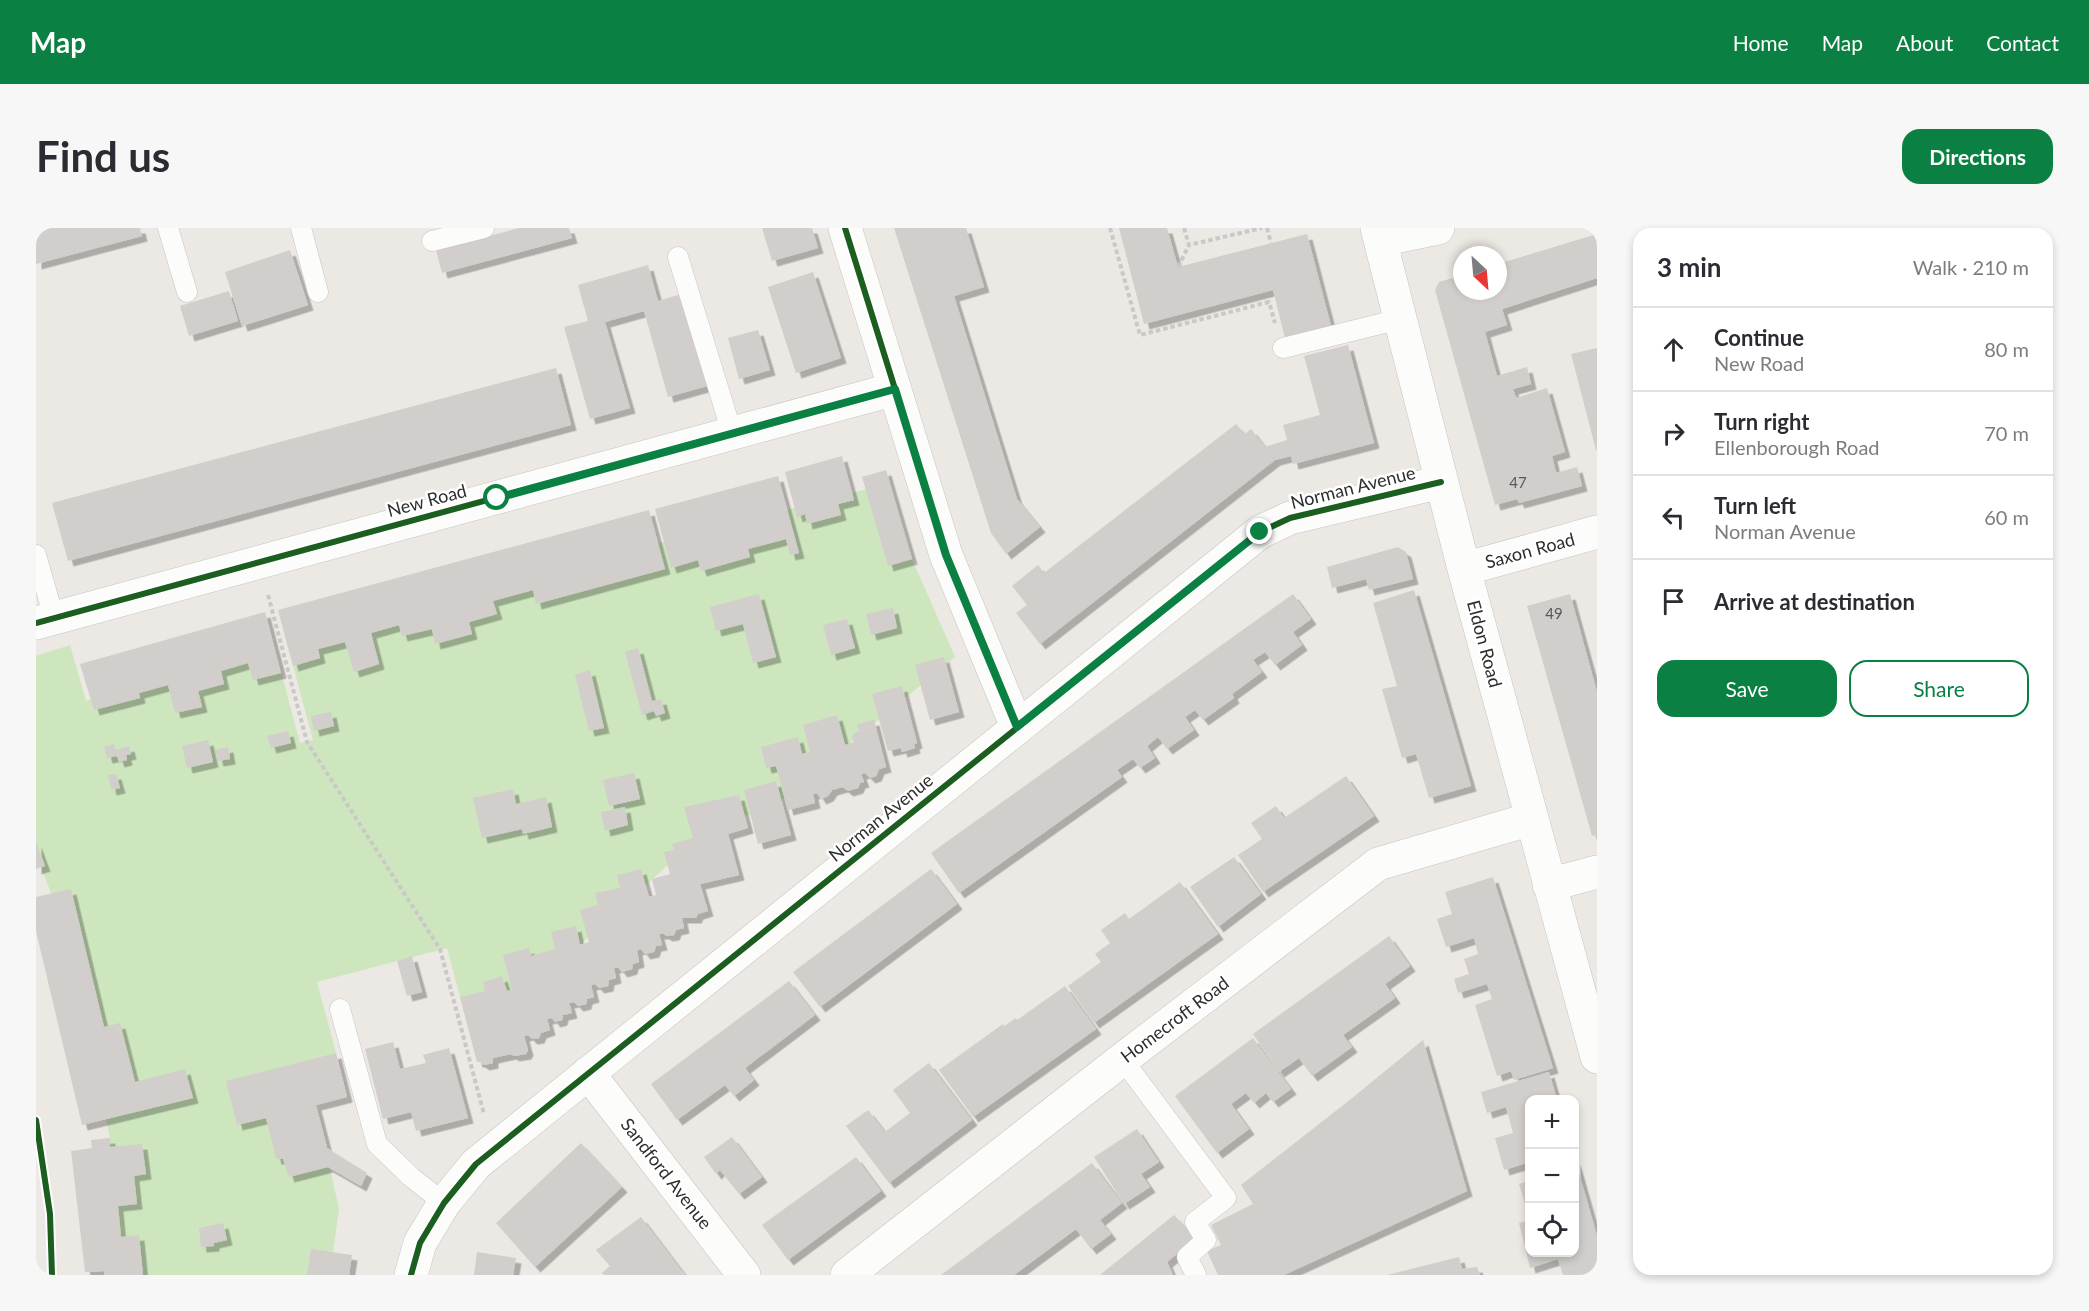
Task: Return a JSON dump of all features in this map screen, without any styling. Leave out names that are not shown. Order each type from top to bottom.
[{"type":"street","points":[[845,228],[946,555],[1017,727]]},
{"type":"street","points":[[1379,234],[1438,228]]},
{"type":"street","name":"Eldon Road","points":[[1379,234],[1464,569],[1597,1057]]},
{"type":"street","name":"New Road","points":[[45,621],[895,389]]},
{"type":"street","name":"Norman Avenue","points":[[411,1275],[420,1243],[444,1203],[476,1164],[493,1149],[1260,532],[1290,518],[1441,482]]},
{"type":"street","name":"Saxon Road","points":[[1464,569],[1597,532]]},
{"type":"street","name":"Homecroft Road","points":[[847,1275],[1378,864],[1531,819]]},
{"type":"street","points":[[1549,885],[1597,872]]},
{"type":"street","name":"Sandford Avenue","points":[[588,1073],[744,1275]]},
{"type":"lane","points":[[168,228],[187,292]]},
{"type":"lane","points":[[301,228],[318,292]]},
{"type":"lane","points":[[432,241],[457,231],[484,228]]},
{"type":"lane","points":[[678,256],[732,434]]},
{"type":"lane","points":[[1283,348],[1400,319]]},
{"type":"lane","points":[[36,555],[45,621]]},
{"type":"lane","points":[[340,1009],[377,1144],[411,1177],[444,1203]]},
{"type":"lane","points":[[1123,1060],[1226,1198],[1195,1222],[1206,1240],[1187,1257],[1196,1275]]},
{"type":"path","points":[[1110,228],[1140,335],[1269,302],[1283,348]]},
{"type":"path","points":[[1178,267],[1189,246],[1184,228]]},
{"type":"path","points":[[1189,246],[1265,228],[1271,243]]},
{"type":"path","points":[[259,562],[308,742],[440,949],[493,1149]]},
{"type":"green space","points":[[890,483],[912,559],[955,657],[767,812],[718,820],[472,1042],[447,948],[317,982],[336,1053],[316,1105],[339,1209],[333,1252],[326,1275],[127,1275],[102,1149],[110,1138],[106,1119],[51,893],[36,854],[36,656],[70,645],[86,701],[274,645],[300,743],[313,740],[285,636],[367,619]]},
{"type":"building","points":[[36,228],[140,228],[142,236],[36,264]]},
{"type":"building","points":[[519,228],[569,228],[572,238],[442,273],[436,250]]},
{"type":"building","points":[[762,228],[812,228],[818,248],[772,261]]},
{"type":"building","points":[[894,228],[966,228],[984,287],[954,296],[1017,499],[1040,527],[1006,554],[991,533]]},
{"type":"building","points":[[1119,228],[1167,228],[1178,267],[1307,234],[1331,326],[1285,338],[1273,290],[1144,324]]},
{"type":"building","points":[[1597,234],[1597,278],[1502,309],[1507,325],[1485,332],[1497,376],[1527,367],[1531,384],[1513,389],[1516,398],[1547,388],[1565,452],[1552,456],[1556,473],[1577,467],[1582,486],[1519,503],[1517,499],[1495,505],[1435,290],[1439,282],[1453,278],[1453,300],[1507,300],[1507,261]]},
{"type":"building","points":[[290,250],[308,305],[242,326],[225,272]]},
{"type":"building","points":[[648,265],[658,301],[681,294],[707,386],[668,397],[644,311],[605,322],[630,408],[590,419],[564,327],[588,321],[578,285]]},
{"type":"building","points":[[813,272],[841,358],[796,373],[768,287]]},
{"type":"building","points":[[229,291],[238,321],[189,336],[180,306]]},
{"type":"building","points":[[758,330],[770,370],[739,379],[728,338]]},
{"type":"building","points":[[1348,345],[1374,443],[1293,464],[1291,456],[1275,460],[1040,644],[1016,613],[1027,605],[1012,586],[1038,565],[1044,573],[1236,424],[1245,434],[1251,429],[1265,447],[1287,440],[1283,425],[1320,415],[1304,356]]},
{"type":"building","points":[[1597,348],[1597,450],[1596,450],[1571,354]]},
{"type":"building","points":[[556,368],[571,425],[68,561],[52,503]]},
{"type":"building","points":[[842,456],[854,500],[838,504],[841,515],[807,524],[805,514],[797,517],[785,472]]},
{"type":"building","points":[[886,470],[912,559],[888,566],[862,477]]},
{"type":"building","points":[[778,476],[799,553],[790,555],[786,539],[748,549],[750,557],[701,571],[698,560],[671,568],[655,509]]},
{"type":"building","points":[[649,510],[665,569],[536,604],[533,590],[493,601],[497,614],[469,622],[472,634],[435,644],[432,629],[402,636],[399,625],[371,633],[379,664],[354,672],[345,642],[318,649],[320,658],[293,666],[278,610]]},
{"type":"building","points":[[1398,547],[1406,552],[1413,579],[1369,590],[1366,579],[1332,588],[1327,567]]},
{"type":"building","points":[[1414,590],[1471,786],[1429,798],[1416,754],[1402,758],[1382,689],[1397,686],[1373,603]]},
{"type":"building","points":[[759,594],[776,657],[753,663],[743,624],[716,631],[710,607]]},
{"type":"building","points":[[1293,594],[1311,619],[1293,632],[1302,645],[1275,665],[1265,652],[1253,660],[1262,672],[1232,694],[1234,698],[1203,720],[1195,710],[1185,717],[1194,730],[1167,749],[1158,737],[1147,746],[1155,758],[1140,768],[1133,759],[1117,770],[1122,777],[959,893],[931,853]]},
{"type":"building","points":[[1570,594],[1597,692],[1597,835],[1592,836],[1527,606]]},
{"type":"building","points":[[893,608],[897,628],[871,635],[866,614]]},
{"type":"building","points":[[265,612],[281,673],[253,680],[248,663],[221,671],[224,684],[198,691],[202,707],[175,713],[168,685],[139,693],[140,698],[94,710],[80,664]]},
{"type":"building","points":[[847,619],[855,648],[831,655],[823,625]]},
{"type":"building","points":[[638,648],[652,701],[661,699],[665,713],[656,716],[654,711],[642,715],[625,652]]},
{"type":"building","points":[[944,657],[959,712],[930,720],[915,665]]},
{"type":"building","points":[[590,670],[604,728],[589,731],[575,675]]},
{"type":"building","points":[[902,686],[917,743],[914,744],[915,748],[902,752],[901,748],[888,751],[872,694]]},
{"type":"building","points":[[331,712],[334,726],[314,731],[311,716]]},
{"type":"building","points":[[837,715],[845,745],[854,742],[852,737],[859,731],[857,724],[874,720],[886,767],[879,769],[876,776],[870,778],[865,773],[861,774],[864,782],[860,783],[858,788],[848,791],[843,787],[832,790],[828,796],[821,799],[817,793],[813,794],[815,803],[788,810],[776,766],[766,768],[761,747],[798,737],[802,754],[810,752],[803,725]]},
{"type":"building","points":[[288,731],[291,743],[271,748],[267,736]]},
{"type":"building","points":[[208,740],[213,762],[187,768],[182,746]]},
{"type":"building","points":[[114,744],[116,750],[129,746],[131,754],[126,755],[127,760],[119,762],[117,756],[107,758],[104,747]]},
{"type":"building","points":[[228,747],[230,759],[218,761],[215,750]]},
{"type":"building","points":[[634,773],[640,799],[609,806],[603,780]]},
{"type":"building","points":[[116,774],[120,788],[111,790],[108,775]]},
{"type":"building","points":[[1346,776],[1374,816],[1263,892],[1238,855],[1262,839],[1251,823],[1276,806],[1284,818]]},
{"type":"building","points":[[776,781],[791,835],[758,844],[744,790]]},
{"type":"building","points":[[513,789],[516,804],[546,797],[552,827],[523,834],[522,829],[482,838],[473,798]]},
{"type":"building","points":[[739,795],[748,828],[728,834],[739,875],[700,884],[708,911],[698,914],[696,918],[682,918],[684,928],[676,930],[674,935],[659,934],[662,945],[656,946],[654,952],[645,954],[641,949],[637,950],[639,962],[633,964],[632,969],[622,972],[618,967],[614,968],[616,978],[609,980],[608,986],[599,988],[595,984],[591,985],[594,997],[587,999],[586,1004],[578,1006],[574,1002],[569,1003],[572,1013],[563,1015],[562,1020],[555,1022],[552,1018],[547,1019],[550,1030],[541,1033],[539,1038],[532,1039],[528,1035],[524,1036],[528,1050],[526,1054],[514,1056],[511,1054],[493,1058],[493,1063],[484,1065],[477,1062],[460,997],[485,991],[483,982],[502,976],[507,991],[512,990],[503,955],[529,948],[531,956],[555,949],[551,932],[576,926],[580,945],[589,942],[580,910],[598,905],[595,893],[620,888],[617,875],[641,869],[649,897],[656,895],[652,879],[670,874],[664,852],[674,850],[672,844],[693,838],[684,807]]},
{"type":"building","points":[[625,807],[628,825],[605,831],[601,812]]},
{"type":"building","points":[[36,842],[45,866],[36,869]]},
{"type":"building","points":[[1234,857],[1261,894],[1218,927],[1190,887]]},
{"type":"building","points":[[931,869],[957,904],[820,1007],[793,972]]},
{"type":"building","points":[[1493,877],[1553,1068],[1514,1080],[1511,1071],[1497,1076],[1475,1005],[1492,999],[1487,984],[1458,993],[1454,979],[1469,974],[1464,959],[1478,954],[1474,938],[1446,947],[1437,919],[1452,914],[1445,892]]},
{"type":"building","points":[[1180,882],[1218,934],[1094,1023],[1068,986],[1101,962],[1095,954],[1110,943],[1101,930],[1125,913],[1129,919]]},
{"type":"building","points":[[71,889],[104,1027],[120,1023],[135,1082],[185,1069],[193,1098],[82,1125],[36,931],[36,897]]},
{"type":"building","points":[[1389,936],[1410,966],[1385,984],[1395,998],[1343,1035],[1352,1047],[1312,1076],[1299,1058],[1279,1072],[1253,1034]]},
{"type":"building","points":[[412,956],[422,992],[407,996],[397,961]]},
{"type":"building","points":[[789,981],[815,1015],[745,1068],[754,1080],[734,1096],[725,1085],[677,1120],[651,1084]]},
{"type":"building","points":[[1065,986],[1096,1029],[973,1117],[939,1070],[1003,1024],[1004,1026],[1016,1018],[1017,1020]]},
{"type":"building","points":[[1253,1038],[1291,1089],[1273,1102],[1266,1093],[1254,1103],[1246,1093],[1231,1104],[1249,1129],[1217,1153],[1175,1096]]},
{"type":"building","points":[[1423,1040],[1467,1191],[1284,1275],[1218,1275],[1207,1251],[1221,1245],[1211,1225],[1253,1204],[1241,1185]]},
{"type":"building","points":[[393,1042],[400,1069],[426,1063],[423,1055],[449,1048],[468,1118],[416,1131],[411,1112],[383,1119],[365,1049]]},
{"type":"building","points":[[336,1053],[347,1097],[316,1105],[327,1148],[367,1173],[361,1186],[328,1167],[289,1177],[283,1159],[276,1159],[266,1118],[237,1125],[226,1081]]},
{"type":"building","points":[[929,1063],[972,1120],[889,1183],[846,1126],[868,1110],[885,1132],[910,1113],[893,1090]]},
{"type":"building","points":[[1549,1072],[1556,1095],[1525,1095],[1525,1164],[1504,1170],[1495,1138],[1513,1133],[1506,1107],[1487,1113],[1481,1092]]},
{"type":"building","points":[[1137,1129],[1159,1162],[1141,1174],[1150,1187],[1124,1204],[1094,1157]]},
{"type":"building","points":[[732,1137],[762,1177],[739,1194],[720,1170],[716,1174],[704,1157]]},
{"type":"building","points":[[110,1138],[110,1147],[142,1144],[146,1174],[134,1176],[137,1204],[118,1206],[121,1237],[139,1235],[143,1275],[104,1275],[104,1271],[85,1272],[71,1151],[92,1148],[91,1140]]},
{"type":"building","points":[[581,1143],[622,1187],[535,1267],[496,1223]]},
{"type":"building","points":[[856,1157],[881,1191],[788,1260],[762,1225]]},
{"type":"building","points":[[1092,1163],[1122,1203],[1100,1220],[1111,1234],[1091,1249],[1076,1229],[1014,1275],[941,1275]]},
{"type":"building","points":[[1579,1173],[1597,1236],[1597,1275],[1563,1275],[1558,1259],[1530,1268],[1527,1257],[1579,1257]]},
{"type":"building","points":[[1525,1182],[1525,1204],[1519,1184]]},
{"type":"building","points":[[1174,1215],[1196,1238],[1167,1262],[1173,1275],[1100,1275]]},
{"type":"building","points":[[641,1217],[685,1275],[604,1275],[602,1273],[610,1266],[596,1250]]},
{"type":"building","points":[[1525,1221],[1525,1248],[1519,1223]]},
{"type":"building","points":[[223,1223],[227,1240],[214,1243],[214,1246],[201,1247],[199,1228]]},
{"type":"building","points":[[311,1249],[352,1255],[349,1275],[307,1275]]},
{"type":"building","points":[[477,1252],[516,1258],[513,1275],[474,1275]]},
{"type":"building","points":[[1459,1257],[1462,1269],[1477,1267],[1480,1275],[1387,1275]]},
{"type":"cycle path","points":[[36,623],[895,389],[845,228]]},
{"type":"cycle path","points":[[411,1275],[420,1243],[444,1203],[476,1164],[1260,532],[1290,518],[1441,482]]},
{"type":"cycle path","points":[[36,1120],[50,1214],[52,1275]]},
{"type":"route","points":[[497,498],[895,389],[946,555],[1017,727],[1260,532]]}]
